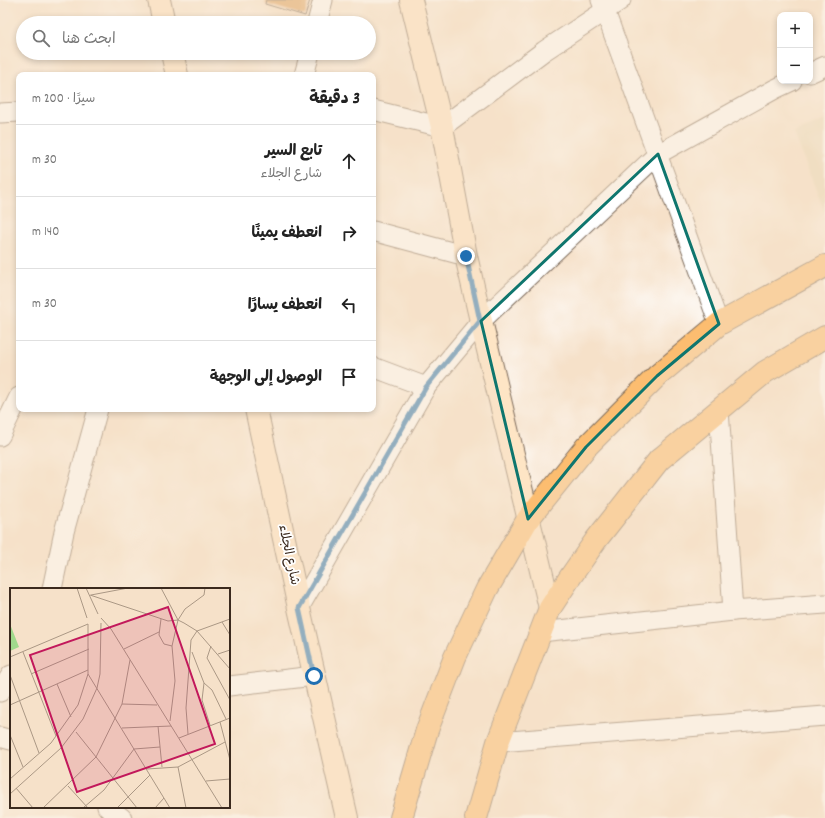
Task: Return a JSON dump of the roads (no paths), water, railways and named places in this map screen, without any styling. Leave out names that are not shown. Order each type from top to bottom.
[{"type":"main road","points":[[159,0],[162,16]]},
{"type":"main road","points":[[411,0],[442,127],[466,256],[480,321],[550,608]]},
{"type":"main road","points":[[174,60],[176,72]]},
{"type":"main road","points":[[400,818],[427,730],[455,657],[488,589],[528,519],[586,447],[657,376],[720,324],[825,266]]},
{"type":"main road","points":[[476,818],[498,742],[550,608],[596,540],[659,460],[765,372],[825,337]]},
{"type":"main road","name":"شارع الجلاء","points":[[257,412],[314,676],[347,818]]},
{"type":"street","points":[[319,16],[323,0]]},
{"type":"street","points":[[376,111],[442,127],[603,5],[621,0]]},
{"type":"street","points":[[603,5],[720,324]]},
{"type":"street","points":[[305,72],[308,60]]},
{"type":"street","points":[[813,72],[825,66]]},
{"type":"street","points":[[299,608],[426,387],[480,321],[658,154],[786,84]]},
{"type":"street","points":[[0,113],[16,112]]},
{"type":"street","points":[[376,232],[466,256]]},
{"type":"street","points":[[376,368],[426,387]]},
{"type":"street","points":[[0,436],[16,403]]},
{"type":"street","points":[[719,410],[733,610]]},
{"type":"street","points":[[52,588],[64,532],[97,412]]},
{"type":"street","points":[[541,632],[733,610],[825,604]]},
{"type":"street","points":[[230,686],[314,676]]},
{"type":"street","points":[[0,692],[10,677]]},
{"type":"street","points":[[498,742],[825,716]]},
{"type":"street","points":[[0,737],[10,740]]},
{"type":"street","points":[[109,808],[122,818]]}]
